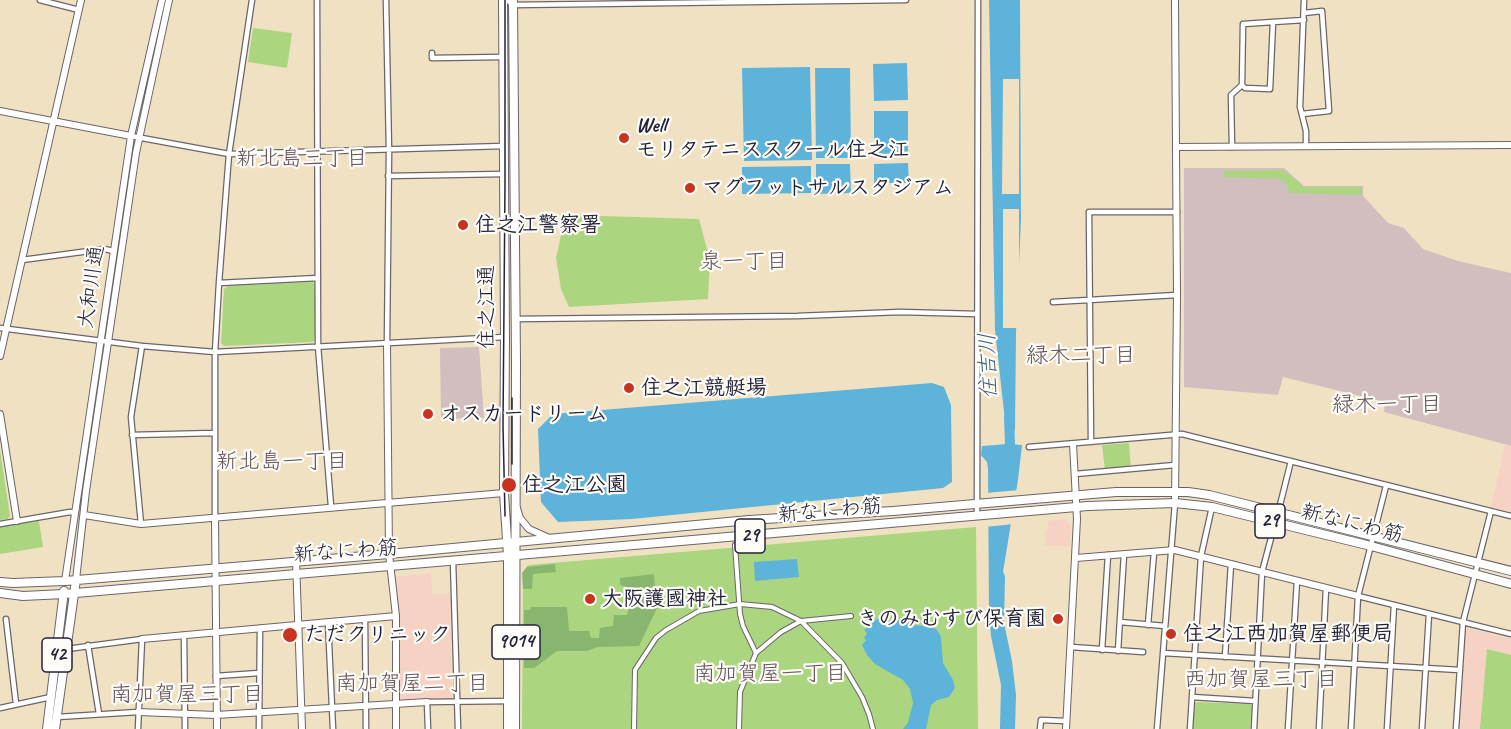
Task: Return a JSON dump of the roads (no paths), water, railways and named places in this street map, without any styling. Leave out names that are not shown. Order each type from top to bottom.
[{"type":"main road","name":"住之江通","points":[[509,1],[503,57],[504,493],[512,541]]},
{"type":"main road","name":"住之江通","points":[[509,1],[516,505],[512,541]]},
{"type":"main road","name":"新なにわ筋","points":[[0,582],[65,581],[389,554],[512,541],[1116,492],[1175,492],[1209,495],[1511,571]]},
{"type":"main road","name":"新なにわ筋","points":[[0,593],[23,596],[64,594],[1077,507],[1175,502],[1212,507],[1371,546],[1511,584]]},
{"type":"main road","name":"9014","points":[[512,541],[512,701],[515,729]]},
{"type":"main road","name":"42","points":[[56,696],[67,649],[75,580]]},
{"type":"main road","name":"42","points":[[55,729],[53,717],[65,581]]},
{"type":"main road","name":"9014","points":[[508,729],[512,701]]},
{"type":"main road","name":"42","points":[[47,729],[53,717]]},
{"type":"street","points":[[40,0],[79,10]]},
{"type":"street","points":[[0,356],[3,329],[22,260],[81,0]]},
{"type":"street","name":"大和川通","points":[[75,580],[114,251],[162,0]]},
{"type":"street","name":"大和川通","points":[[65,581],[105,340],[135,136],[169,0]]},
{"type":"street","points":[[217,729],[215,351],[229,154],[252,0]]},
{"type":"street","points":[[317,0],[318,346],[331,506]]},
{"type":"street","points":[[386,0],[389,150],[387,343],[389,554],[396,616],[396,729]]},
{"type":"street","points":[[509,1],[906,0]]},
{"type":"street","points":[[978,0],[977,314],[981,515]]},
{"type":"street","points":[[1157,729],[1175,502],[1177,147],[1175,0]]},
{"type":"street","points":[[1304,0],[1300,106],[1306,131],[1306,146]]},
{"type":"street","points":[[1302,114],[1329,111],[1322,11],[1304,13]]},
{"type":"street","points":[[1232,147],[1231,94],[1242,85],[1243,24],[1304,20]]},
{"type":"street","points":[[1242,85],[1245,88],[1270,88],[1273,22]]},
{"type":"street","points":[[432,53],[432,58],[503,57]]},
{"type":"street","points":[[0,111],[229,154],[504,146]]},
{"type":"street","points":[[1177,147],[1511,145]]},
{"type":"street","points":[[388,176],[504,174]]},
{"type":"street","points":[[1091,442],[1089,212],[1177,212]]},
{"type":"street","points":[[22,260],[104,249],[114,251]]},
{"type":"street","points":[[219,283],[318,278]]},
{"type":"street","points":[[1053,303],[1177,295]]},
{"type":"street","points":[[514,319],[797,316],[900,312],[977,314]]},
{"type":"street","points":[[3,329],[142,346],[215,351],[505,337]]},
{"type":"street","points":[[141,524],[131,417],[142,346]]},
{"type":"street","points":[[0,414],[17,521]]},
{"type":"street","points":[[132,435],[214,433]]},
{"type":"street","points":[[1029,447],[1182,434],[1511,516]]},
{"type":"street","points":[[1066,729],[1076,558],[1077,495],[1073,444]]},
{"type":"street","points":[[1278,513],[1291,461]]},
{"type":"street","points":[[1075,474],[1175,465]]},
{"type":"street","points":[[1351,729],[1358,596],[1386,486]]},
{"type":"street","points":[[84,515],[141,524],[504,493]]},
{"type":"street","points":[[516,505],[520,518],[529,529],[549,538]]},
{"type":"street","points":[[1190,729],[1201,556],[1212,507]]},
{"type":"street","points":[[1456,729],[1463,622],[1491,511]]},
{"type":"street","points":[[0,524],[75,513]]},
{"type":"street","points":[[1254,729],[1263,572],[1275,523]]},
{"type":"street","points":[[735,545],[740,614],[756,653]]},
{"type":"street","points":[[1076,558],[1170,550],[1511,634]]},
{"type":"street","points":[[1148,624],[1154,552]]},
{"type":"street","points":[[1118,651],[1124,554]]},
{"type":"street","points":[[1102,650],[1108,555]]},
{"type":"street","points":[[296,561],[302,729]]},
{"type":"street","points":[[453,561],[458,729]]},
{"type":"street","points":[[1225,657],[1230,564]]},
{"type":"street","points":[[1288,729],[1297,581]]},
{"type":"street","points":[[1318,729],[1326,588]]},
{"type":"street","points":[[633,729],[635,670],[656,638],[699,612],[740,604],[772,607],[801,621],[842,663],[862,698],[873,729]]},
{"type":"street","points":[[1387,729],[1394,605]]},
{"type":"street","points":[[1422,729],[1429,614]]},
{"type":"street","points":[[67,649],[142,639],[396,616]]},
{"type":"street","points":[[739,729],[740,692],[756,653],[781,632],[801,621],[850,616]]},
{"type":"street","points":[[6,619],[16,704]]},
{"type":"street","points":[[366,619],[366,729]]},
{"type":"street","points":[[328,622],[333,729]]},
{"type":"street","points":[[1120,622],[1165,626]]},
{"type":"street","points":[[259,729],[260,628]]},
{"type":"street","points":[[184,635],[185,729]]},
{"type":"street","points":[[138,729],[142,639]]},
{"type":"street","points":[[88,645],[99,714]]},
{"type":"street","points":[[1071,647],[1143,652]]},
{"type":"street","points":[[1163,653],[1460,670]]},
{"type":"street","points":[[216,676],[259,673]]},
{"type":"street","points":[[0,708],[56,696]]},
{"type":"street","points":[[1192,698],[1255,701]]},
{"type":"street","points":[[53,717],[138,712],[216,715],[397,703],[512,701]]},
{"type":"street","points":[[427,702],[429,729]]},
{"type":"street","points":[[1040,729],[1041,720],[1066,721]]},
{"type":"water","points":[[989,0],[1020,0],[1021,219],[1015,430],[1006,430],[995,330]]},
{"type":"water","points":[[907,63],[908,100],[874,101],[873,64]]},
{"type":"water","points":[[810,67],[812,160],[744,161],[742,68]]},
{"type":"water","points":[[815,68],[850,68],[851,158],[816,158]]},
{"type":"water","points":[[874,111],[908,111],[908,153],[874,154]]},
{"type":"water","points":[[908,163],[909,183],[874,183],[874,164]]},
{"type":"water","points":[[816,164],[850,164],[851,193],[816,194]]},
{"type":"water","points":[[811,166],[811,193],[742,194],[742,167]]},
{"type":"water","points":[[932,383],[944,387],[951,405],[952,482],[943,488],[632,519],[558,522],[541,502],[538,429],[553,414]]},
{"type":"water","points":[[1022,445],[1003,572],[1005,576],[1004,623],[1016,695],[1015,729],[1000,729],[1001,685],[991,636],[989,613],[988,469],[987,462],[981,455],[982,446]]},
{"type":"water","points":[[797,559],[799,577],[755,581],[754,562]]},
{"type":"water","points":[[884,618],[885,621],[903,620],[904,623],[911,623],[911,625],[930,626],[937,630],[941,637],[943,663],[955,688],[949,697],[937,700],[931,705],[926,729],[903,729],[908,723],[913,703],[910,689],[903,680],[875,664],[862,645],[867,633],[864,630],[877,619]]},
{"type":"waterway","name":"住吉川","points":[[1005,458],[1010,444],[1009,417]]},
{"type":"tram line","points":[[505,0],[503,426],[505,516]]},
{"type":"tram line","points":[[512,398],[512,464]]},
{"type":"place","name":"Well モリタテニススクール住之江","points":[[624,138]]},
{"type":"place","name":"マグフットサルスタジアム","points":[[690,188]]},
{"type":"place","name":"住之江警察署","points":[[463,225]]},
{"type":"place","name":"住之江競艇場","points":[[629,388]]},
{"type":"place","name":"オスカードリーム","points":[[428,414]]},
{"type":"place","name":"住之江公園","points":[[509,485]]},
{"type":"place","name":"大阪護國神社","points":[[590,599]]},
{"type":"place","name":"きのみむすび保育園","points":[[1058,619]]},
{"type":"place","name":"住之江西加賀屋郵便局","points":[[1171,634]]},
{"type":"place","name":"ただクリニック","points":[[290,635]]},
{"type":"district","name":"新北島三丁目","points":[[302,159]]},
{"type":"district","name":"泉一丁目","points":[[744,262]]},
{"type":"district","name":"緑木二丁目","points":[[1081,356]]},
{"type":"district","name":"緑木一丁目","points":[[1387,405]]},
{"type":"district","name":"新北島一丁目","points":[[282,462]]},
{"type":"district","name":"南加賀屋一丁目","points":[[770,674]]},
{"type":"district","name":"西加賀屋三丁目","points":[[1261,680]]},
{"type":"district","name":"南加賀屋二丁目","points":[[412,684]]},
{"type":"district","name":"南加賀屋三丁目","points":[[187,695]]}]
